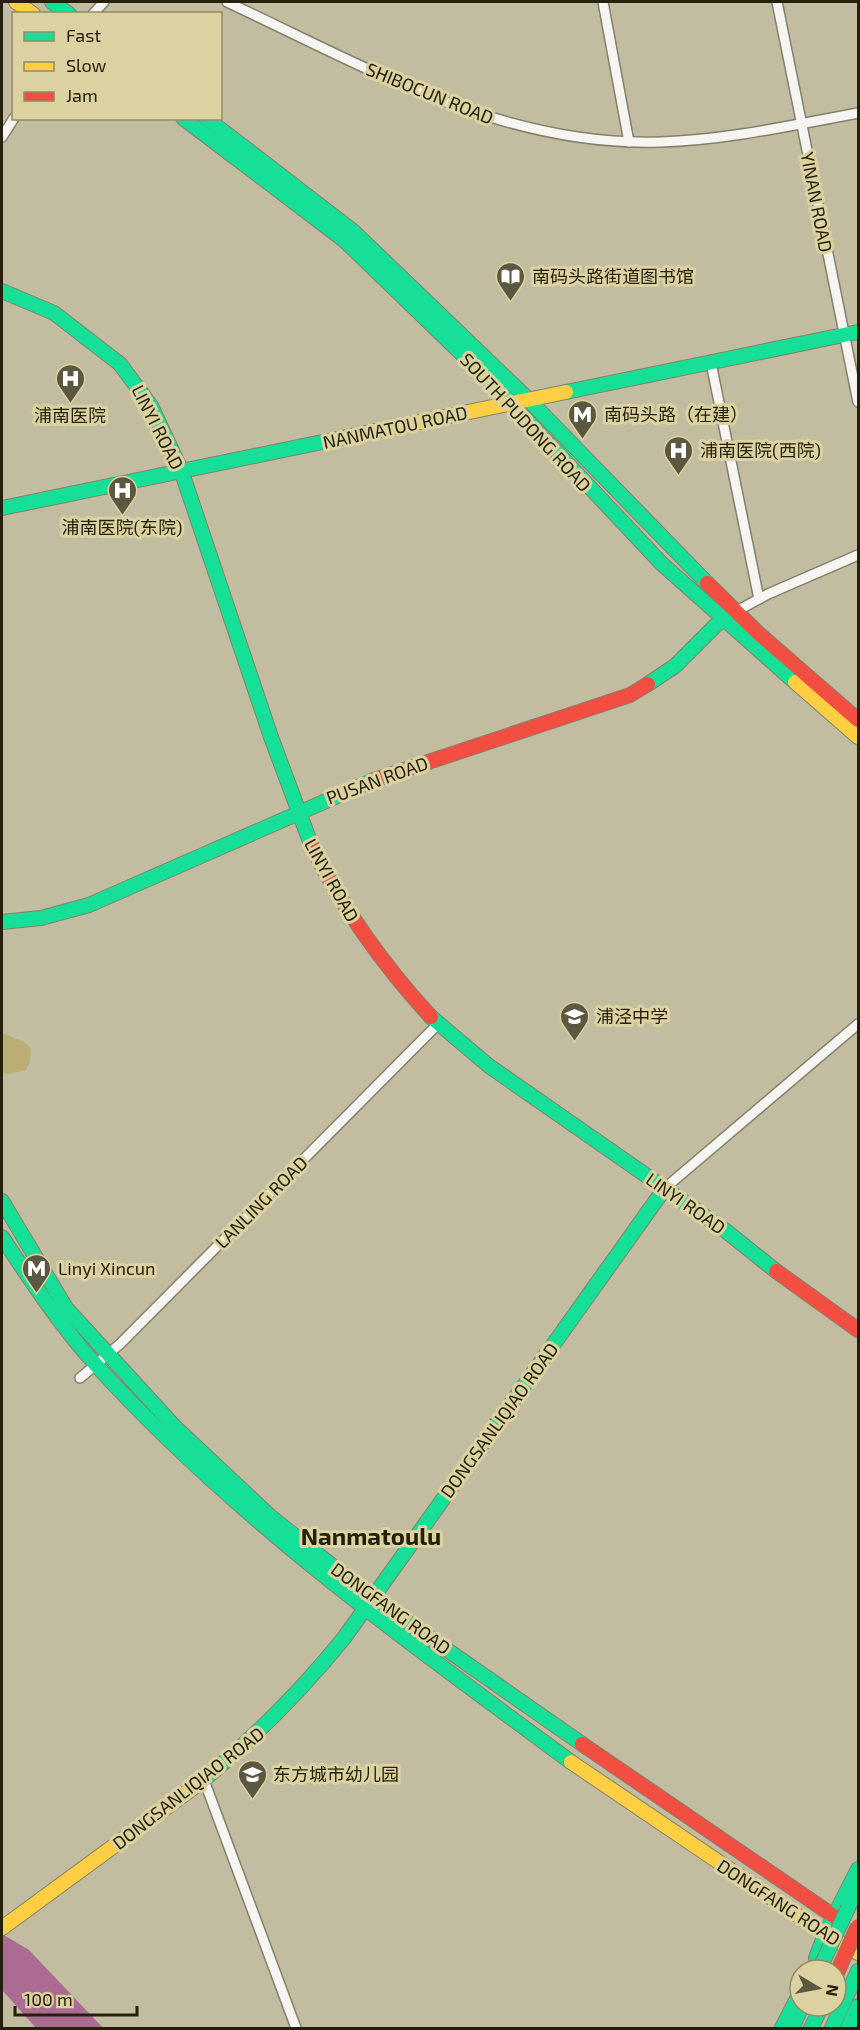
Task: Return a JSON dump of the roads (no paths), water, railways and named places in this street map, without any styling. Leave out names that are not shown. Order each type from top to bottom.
[{"type":"main road","points":[[16,2],[30,12]]},
{"type":"main road","points":[[52,2],[66,12]]},
{"type":"main road","name":"SOUTH PUDONG ROAD","points":[[186,120],[344,240],[491,382],[662,564],[858,737]]},
{"type":"main road","name":"SOUTH PUDONG ROAD","points":[[209,120],[353,231],[529,400],[671,549],[858,720]]},
{"type":"main road","name":"LINYI ROAD","points":[[2,291],[54,313],[120,364],[151,406],[181,470],[297,812],[323,870],[353,920],[393,975],[438,1024],[489,1066],[665,1188],[858,1330]]},
{"type":"main road","name":"NANMATOU ROAD","points":[[2,508],[858,332]]},
{"type":"main road","name":"PUSAN ROAD","points":[[2,921],[41,918],[89,905],[297,812],[392,773],[630,695],[675,666],[724,618],[737,611]]},
{"type":"main road","name":"DONGSANLIQIAO ROAD","points":[[2,1928],[204,1780],[250,1743],[299,1694],[371,1604],[390,1573],[665,1188]]},
{"type":"main road","name":"DONGFANG ROAD","points":[[2,1201],[66,1308],[174,1426],[271,1517],[450,1673],[597,1781],[825,1934],[858,1953]]},
{"type":"main road","name":"DONGFANG ROAD","points":[[2,1237],[50,1309],[95,1364],[169,1440],[278,1540],[858,1931]]},
{"type":"main road","points":[[816,1958],[825,1934],[858,1869]]},
{"type":"main road","points":[[825,1958],[858,1887]]},
{"type":"main road","points":[[844,1958],[858,1926]]},
{"type":"main road","points":[[834,2028],[858,1971]]},
{"type":"main road","points":[[834,2028],[858,1981]]},
{"type":"main road","points":[[848,2028],[858,2006]]},
{"type":"street","name":"SHIBOCUN ROAD","points":[[227,2],[344,58],[464,110],[557,135],[629,142],[718,138],[858,113]]},
{"type":"street","points":[[603,2],[629,142]]},
{"type":"street","name":"YINAN ROAD","points":[[777,2],[858,402]]},
{"type":"street","points":[[2,137],[13,120]]},
{"type":"street","points":[[711,363],[759,598]]},
{"type":"street","points":[[737,611],[759,598],[858,555]]},
{"type":"street","name":"LANLING ROAD","points":[[80,1378],[120,1344],[438,1024]]},
{"type":"street","name":"DONGSANLIQIAO ROAD","points":[[665,1188],[858,1024]]},
{"type":"street","points":[[204,1780],[296,2028]]},
{"type":"place","name":"南码头路街道图书馆","points":[[511,302]]},
{"type":"place","name":"浦南医院","points":[[70,404]]},
{"type":"place","name":"南码头路（在建）","points":[[583,440]]},
{"type":"place","name":"浦南医院(西院)","points":[[679,476]]},
{"type":"place","name":"浦南医院(东院)","points":[[122,516]]},
{"type":"place","name":"浦泾中学","points":[[575,1042]]},
{"type":"place","name":"Linyi Xincun","points":[[37,1294]]},
{"type":"place","name":"东方城市幼儿园","points":[[252,1800]]},
{"type":"district","name":"Nanmatoulu","points":[[371,1535]]}]
